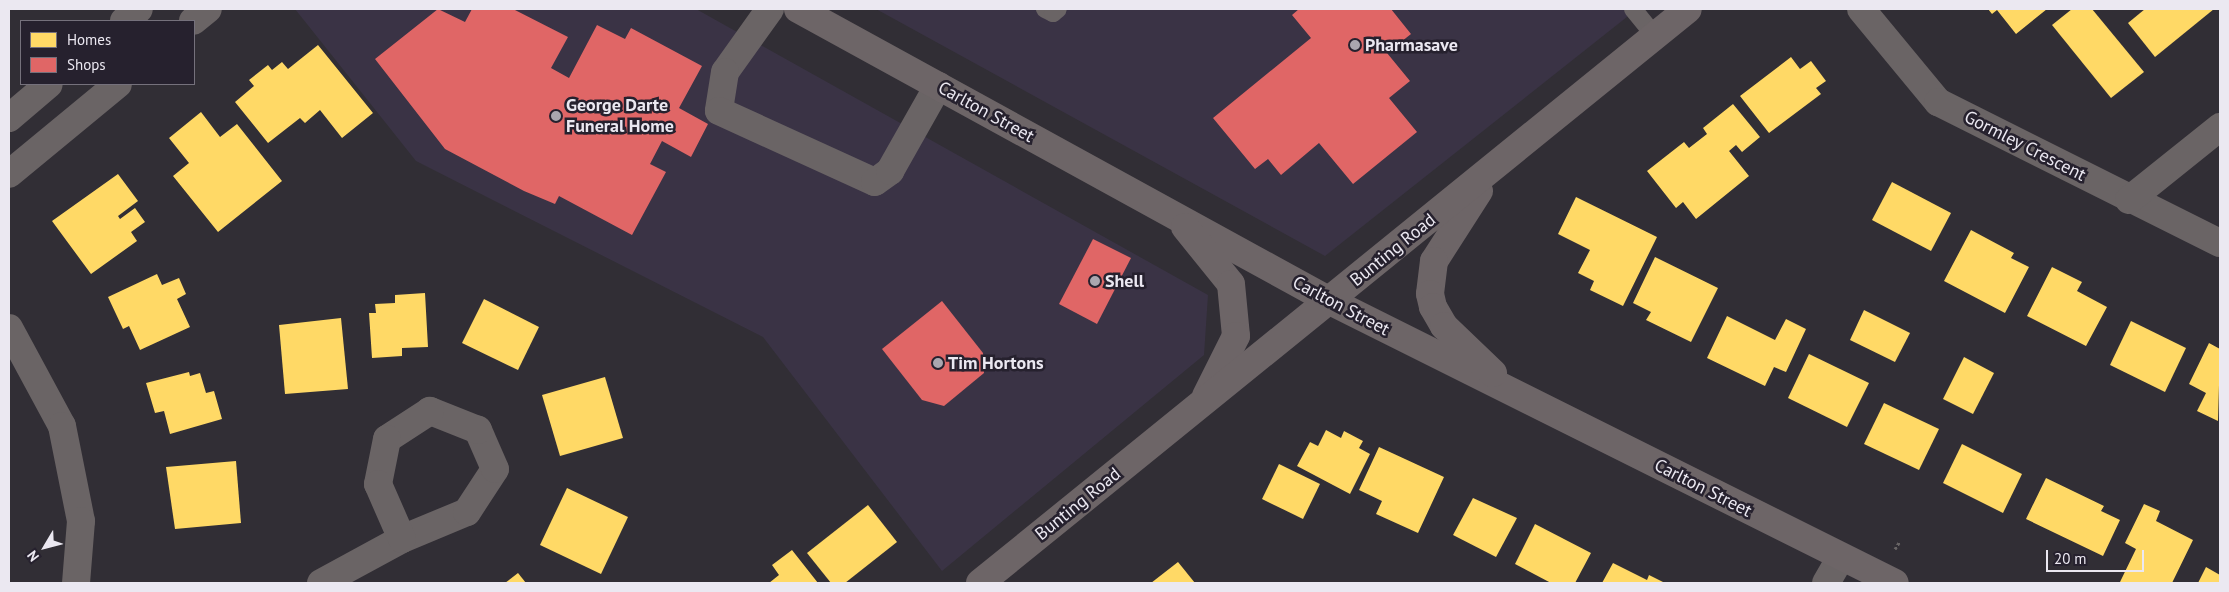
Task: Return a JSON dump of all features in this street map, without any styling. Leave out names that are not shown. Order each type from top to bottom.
[{"type":"main road","name":"Carlton Street","points":[[798,9],[1330,301],[1895,583]]},
{"type":"main road","name":"Bunting Road","points":[[980,583],[1491,171],[1688,9]]},
{"type":"main road","points":[[1491,171],[1434,261],[1430,294],[1433,307],[1444,326],[1512,392]]},
{"type":"main road","points":[[1177,217],[1231,284],[1236,336],[1202,404]]},
{"type":"street","points":[[125,20],[139,9]]},
{"type":"street","points":[[194,20],[208,9]]},
{"type":"street","points":[[770,9],[725,72],[720,111],[874,182],[890,170],[938,86]]},
{"type":"street","name":"Gormley Crescent","points":[[1861,9],[1938,102],[2129,200],[2220,243]]},
{"type":"street","points":[[9,118],[48,85]]},
{"type":"street","points":[[9,174],[117,85]]},
{"type":"street","points":[[2129,200],[2220,128]]},
{"type":"street","points":[[9,328],[62,426],[81,521],[76,583]]},
{"type":"street","points":[[321,583],[402,539],[467,512],[495,469],[478,430],[430,411],[387,439],[378,484],[402,539]]},
{"type":"street","points":[[1826,583],[1841,557]]},
{"type":"lane","points":[[1045,9],[1053,12],[1058,9]]},
{"type":"lane","points":[[1633,9],[1655,36]]},
{"type":"shaded area","points":[[295,9],[696,9],[1208,295],[1204,355],[942,571],[763,337],[416,161]]},
{"type":"shaded area","points":[[876,9],[1637,9],[1325,256]]},
{"type":"building: Homes","points":[[1988,9],[2047,9],[2016,34],[1997,10],[1992,14]]},
{"type":"building: Homes","points":[[2072,9],[2092,9],[2144,72],[2111,98],[2052,25]]},
{"type":"building: Homes","points":[[2145,9],[2214,9],[2155,57],[2128,23]]},
{"type":"building: Homes","points":[[318,45],[373,113],[342,138],[320,110],[305,123],[300,118],[268,143],[235,102],[254,86],[249,80],[268,65],[272,70],[282,62],[288,69]]},
{"type":"building: Homes","points":[[1791,57],[1800,69],[1811,61],[1826,81],[1816,88],[1821,94],[1769,133],[1740,96]]},
{"type":"building: Homes","points":[[1733,104],[1760,137],[1742,152],[1736,145],[1729,151],[1749,176],[1696,219],[1683,202],[1676,208],[1647,171],[1684,142],[1689,148],[1707,134],[1703,128]]},
{"type":"building: Homes","points":[[201,112],[220,137],[237,124],[282,181],[218,232],[173,176],[189,163],[169,138]]},
{"type":"building: Homes","points":[[118,174],[138,201],[118,216],[120,219],[135,208],[145,222],[131,232],[137,241],[91,274],[52,221]]},
{"type":"building: Homes","points":[[1892,182],[1951,213],[1931,251],[1872,220]]},
{"type":"building: Homes","points":[[1576,197],[1657,237],[1623,306],[1590,290],[1594,281],[1578,273],[1590,250],[1558,234]]},
{"type":"building: Homes","points":[[1971,230],[2014,253],[2011,258],[2029,267],[2005,313],[1944,281]]},
{"type":"building: Homes","points":[[1655,257],[1718,288],[1691,342],[1646,320],[1651,312],[1633,303]]},
{"type":"building: Homes","points":[[2052,267],[2082,282],[2077,291],[2107,307],[2086,346],[2027,316]]},
{"type":"building: Homes","points":[[157,274],[162,285],[179,278],[186,294],[177,299],[190,327],[140,350],[129,326],[123,329],[108,297]]},
{"type":"building: Homes","points":[[425,293],[428,347],[402,348],[402,356],[372,358],[369,313],[376,313],[375,304],[395,303],[395,295]]},
{"type":"building: Homes","points":[[484,299],[539,327],[518,370],[462,343]]},
{"type":"building: Homes","points":[[1864,310],[1910,333],[1895,362],[1850,340]]},
{"type":"building: Homes","points":[[1727,316],[1775,340],[1786,319],[1806,329],[1786,372],[1774,367],[1765,386],[1707,358]]},
{"type":"building: Homes","points":[[341,318],[348,389],[285,394],[279,325]]},
{"type":"building: Homes","points":[[2131,321],[2186,348],[2165,392],[2110,365]]},
{"type":"building: Homes","points":[[2209,343],[2220,349],[2218,421],[2197,411],[2206,393],[2189,384]]},
{"type":"building: Homes","points":[[1809,354],[1869,383],[1847,427],[1788,398]]},
{"type":"building: Homes","points":[[1964,357],[1994,373],[1973,414],[1943,399]]},
{"type":"building: Homes","points":[[189,372],[190,376],[200,373],[206,393],[214,391],[222,419],[170,434],[164,411],[155,413],[146,383]]},
{"type":"building: Homes","points":[[605,377],[623,438],[560,456],[542,395]]},
{"type":"building: Homes","points":[[1884,403],[1939,429],[1919,470],[1864,444]]},
{"type":"building: Homes","points":[[1326,430],[1341,438],[1344,431],[1363,441],[1359,448],[1370,454],[1350,494],[1297,466],[1310,442],[1318,446]]},
{"type":"building: Homes","points":[[1962,444],[2022,474],[2003,513],[1943,483]]},
{"type":"building: Homes","points":[[1379,447],[1444,477],[1418,533],[1376,514],[1382,501],[1359,490]]},
{"type":"building: Homes","points":[[236,461],[241,523],[175,529],[166,467]]},
{"type":"building: Homes","points":[[1279,464],[1320,484],[1303,519],[1262,499]]},
{"type":"building: Homes","points":[[2046,478],[2104,506],[2101,511],[2120,520],[2103,556],[2026,519]]},
{"type":"building: Homes","points":[[567,488],[628,517],[601,574],[540,545]]},
{"type":"building: Homes","points":[[1473,498],[1517,518],[1496,557],[1453,535]]},
{"type":"building: Homes","points":[[2144,504],[2160,511],[2156,521],[2193,540],[2172,583],[2120,582],[2136,549],[2125,543]]},
{"type":"building: Homes","points":[[868,505],[897,542],[845,583],[831,583],[807,553]]},
{"type":"building: Homes","points":[[1535,524],[1591,553],[1575,583],[1551,583],[1515,564]]},
{"type":"building: Homes","points":[[792,550],[818,583],[769,583],[779,575],[772,565]]},
{"type":"building: Homes","points":[[1178,562],[1195,583],[1151,583]]},
{"type":"building: Homes","points":[[1613,563],[1647,580],[1649,575],[1665,583],[1602,583]]},
{"type":"building: Homes","points":[[2206,567],[2220,575],[2220,583],[2198,583]]},
{"type":"building: Homes","points":[[518,573],[526,583],[505,583]]},
{"type":"building: Shops","name":"George Darte Funeral Home","points":[[438,9],[465,22],[472,9],[513,9],[568,37],[551,68],[569,78],[597,25],[625,39],[631,28],[702,66],[679,108],[708,124],[691,157],[662,141],[650,164],[666,172],[632,235],[559,196],[555,204],[524,191],[445,149],[375,59]]},
{"type":"building: Shops","points":[[1299,9],[1391,9],[1411,34],[1387,53],[1410,81],[1389,98],[1417,132],[1353,184],[1319,143],[1281,175],[1268,159],[1255,169],[1213,118],[1311,38],[1292,15]]},
{"type":"building: Shops","name":"Shell","points":[[1093,239],[1131,258],[1097,324],[1059,304]]},
{"type":"building: Shops","name":"Tim Hortons","points":[[942,301],[983,353],[984,373],[944,406],[922,400],[882,349]]},
{"type":"place","name":"Pharmasave","points":[[1355,45]]},
{"type":"place","name":"George Darte Funeral Home","points":[[556,116]]},
{"type":"place","name":"Shell","points":[[1095,281]]},
{"type":"place","name":"Tim Hortons","points":[[938,363]]}]
